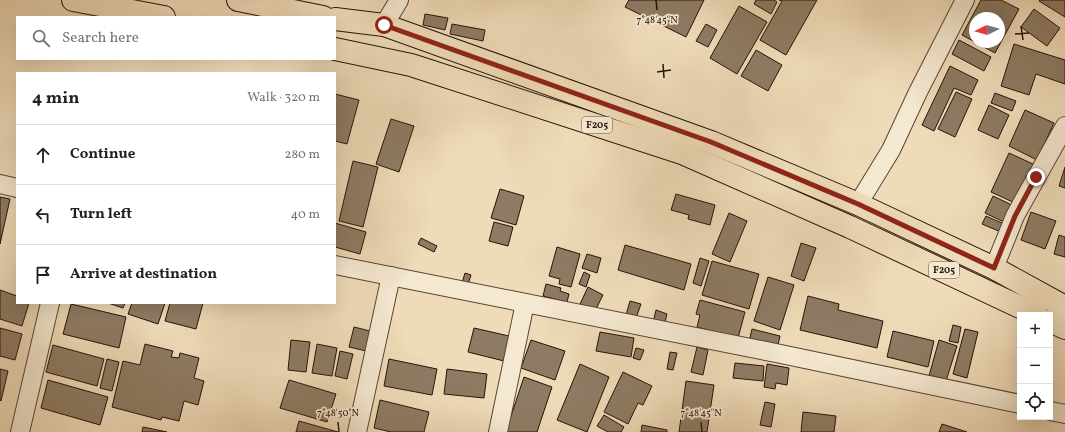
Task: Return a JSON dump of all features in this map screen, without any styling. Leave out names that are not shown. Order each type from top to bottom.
[{"type":"main road","points":[[73,0],[159,16]]},
{"type":"main road","points":[[238,0],[318,16]]},
{"type":"main road","name":"F205","points":[[336,19],[384,25],[711,142],[858,204],[994,268],[1065,307]]},
{"type":"main road","name":"F205","points":[[336,49],[411,65],[682,153],[850,227],[1032,312]]},
{"type":"main road","points":[[1053,322],[1065,328]]},
{"type":"street","points":[[384,25],[399,0]]},
{"type":"street","points":[[858,204],[891,150],[918,92],[965,0]]},
{"type":"street","points":[[994,268],[1015,216],[1065,126]]},
{"type":"street","points":[[0,184],[16,188]]},
{"type":"street","points":[[336,265],[1017,403]]},
{"type":"street","points":[[358,432],[391,276]]},
{"type":"street","points":[[498,432],[525,303]]},
{"type":"street","points":[[20,432],[50,304]]},
{"type":"street","points":[[1053,412],[1065,414]]},
{"type":"building","points":[[629,0],[704,0],[686,37],[625,7]]},
{"type":"building","points":[[756,0],[774,0],[777,2],[771,14],[754,4]]},
{"type":"building","points":[[779,0],[817,0],[786,55],[760,40],[782,1]]},
{"type":"building","points":[[981,0],[1001,0],[1019,9],[1005,35],[1005,12],[974,12]]},
{"type":"building","points":[[1065,0],[1065,17],[1039,1]]},
{"type":"building","points":[[739,6],[767,22],[737,74],[710,58]]},
{"type":"building","points":[[1034,9],[1060,28],[1047,46],[1021,27]]},
{"type":"building","points":[[425,14],[448,18],[445,30],[423,25]]},
{"type":"building","points":[[969,22],[969,39],[962,35]]},
{"type":"building","points":[[452,24],[485,30],[483,41],[450,34]]},
{"type":"building","points":[[706,24],[717,30],[708,47],[696,41]]},
{"type":"building","points":[[959,40],[969,45],[969,48],[974,48],[991,57],[984,71],[952,54]]},
{"type":"building","points":[[1014,44],[1065,60],[1065,84],[1036,74],[1029,95],[1001,86]]},
{"type":"building","points":[[986,48],[998,48],[995,53]]},
{"type":"building","points":[[756,50],[782,65],[768,91],[741,76]]},
{"type":"building","points":[[950,66],[978,80],[971,95],[954,88],[934,131],[922,125]]},
{"type":"building","points":[[956,92],[972,99],[955,137],[938,129]]},
{"type":"building","points":[[995,93],[1016,101],[1012,111],[991,103]]},
{"type":"building","points":[[336,94],[359,100],[347,144],[336,141]]},
{"type":"building","points":[[989,105],[1009,115],[998,139],[978,130]]},
{"type":"building","points":[[1025,110],[1054,123],[1037,160],[1009,146]]},
{"type":"building","points":[[391,119],[414,126],[399,172],[376,164]]},
{"type":"building","points":[[1009,153],[1033,164],[1015,203],[991,192]]},
{"type":"building","points":[[353,161],[378,167],[363,227],[339,221]]},
{"type":"building","points":[[1065,167],[1065,188],[1059,186]]},
{"type":"building","points":[[500,189],[524,196],[516,225],[491,218]]},
{"type":"building","points":[[676,194],[715,205],[710,225],[688,219],[689,215],[671,210]]},
{"type":"building","points":[[993,196],[1016,207],[1008,224],[985,213]]},
{"type":"building","points":[[0,197],[10,199],[0,244]]},
{"type":"building","points":[[1031,212],[1056,221],[1045,249],[1021,240]]},
{"type":"building","points":[[729,213],[747,221],[730,262],[712,254]]},
{"type":"building","points":[[986,216],[1004,224],[1001,232],[982,224]]},
{"type":"building","points":[[494,222],[513,227],[508,246],[489,241]]},
{"type":"building","points":[[336,223],[366,232],[360,254],[336,247]]},
{"type":"building","points":[[1059,235],[1065,237],[1065,257],[1054,254]]},
{"type":"building","points":[[421,238],[437,246],[434,252],[418,244]]},
{"type":"building","points":[[801,243],[816,248],[804,281],[791,276]]},
{"type":"building","points":[[625,245],[691,264],[684,290],[618,270]]},
{"type":"building","points":[[557,247],[580,254],[571,287],[559,284],[560,279],[549,276]]},
{"type":"building","points":[[587,254],[601,258],[597,273],[582,268]]},
{"type":"building","points":[[700,258],[709,261],[701,286],[693,283]]},
{"type":"building","points":[[712,261],[759,274],[749,309],[702,295]]},
{"type":"building","points":[[584,272],[590,275],[586,287],[579,284]]},
{"type":"building","points":[[465,273],[471,275],[467,288],[461,286]]},
{"type":"building","points":[[768,277],[794,285],[780,330],[754,321]]},
{"type":"building","points":[[546,284],[561,288],[560,291],[569,294],[567,302],[543,296]]},
{"type":"building","points":[[588,287],[603,295],[595,311],[580,304]]},
{"type":"building","points":[[0,290],[16,296],[16,304],[29,304],[22,326],[0,319]]},
{"type":"building","points":[[808,296],[839,304],[838,310],[883,321],[877,348],[800,330]]},
{"type":"building","points":[[700,300],[745,312],[738,338],[697,327],[700,315],[696,314]]},
{"type":"building","points":[[630,301],[641,304],[636,318],[626,315]]},
{"type":"building","points":[[71,304],[126,317],[119,348],[63,334]]},
{"type":"building","points":[[111,304],[125,304],[123,308]]},
{"type":"building","points":[[132,304],[165,304],[158,324],[128,314]]},
{"type":"building","points":[[170,304],[203,304],[196,329],[165,321]]},
{"type":"building","points":[[656,310],[667,314],[664,326],[653,323]]},
{"type":"building","points":[[953,325],[961,327],[958,343],[949,341]]},
{"type":"building","points":[[354,327],[370,331],[366,351],[349,347]]},
{"type":"building","points":[[0,328],[22,334],[15,360],[0,356]]},
{"type":"building","points":[[474,328],[509,336],[504,361],[468,352]]},
{"type":"building","points":[[752,329],[780,336],[777,349],[749,342]]},
{"type":"building","points":[[965,329],[978,332],[967,378],[953,374]]},
{"type":"building","points":[[893,331],[934,341],[928,367],[887,357]]},
{"type":"building","points":[[600,332],[634,338],[631,357],[596,351]]},
{"type":"building","points":[[291,340],[310,342],[306,372],[288,370]]},
{"type":"building","points":[[531,340],[565,351],[555,380],[521,368]]},
{"type":"building","points":[[939,340],[957,346],[946,381],[929,376]]},
{"type":"building","points":[[145,344],[173,351],[171,357],[179,358],[180,353],[199,358],[194,378],[204,381],[198,405],[184,401],[179,421],[162,417],[161,420],[112,407],[123,361],[140,365]]},
{"type":"building","points":[[317,344],[337,348],[332,376],[312,373]]},
{"type":"building","points":[[53,345],[104,359],[97,386],[46,372]]},
{"type":"building","points":[[697,347],[708,350],[703,375],[691,372]]},
{"type":"building","points":[[636,348],[644,350],[640,360],[633,358]]},
{"type":"building","points":[[340,351],[353,354],[347,379],[335,376]]},
{"type":"building","points":[[670,352],[677,353],[673,370],[667,369]]},
{"type":"building","points":[[107,359],[119,362],[112,391],[100,388]]},
{"type":"building","points":[[389,359],[437,369],[432,395],[384,386]]},
{"type":"building","points":[[735,363],[764,366],[763,381],[733,378]]},
{"type":"building","points":[[580,364],[609,377],[587,432],[557,420]]},
{"type":"building","points":[[767,364],[789,368],[787,385],[776,383],[775,389],[764,387]]},
{"type":"building","points":[[0,369],[8,371],[1,401],[0,400]]},
{"type":"building","points":[[447,369],[487,374],[484,398],[444,394]]},
{"type":"building","points":[[623,372],[652,386],[643,405],[638,403],[628,424],[604,412]]},
{"type":"building","points":[[524,377],[552,387],[537,432],[508,432],[506,431]]},
{"type":"building","points":[[48,380],[108,397],[100,425],[41,408]]},
{"type":"building","points":[[289,380],[336,394],[327,422],[280,408]]},
{"type":"building","points":[[686,381],[714,385],[707,432],[679,432]]},
{"type":"building","points":[[380,400],[429,412],[424,432],[391,432],[374,428]]},
{"type":"building","points":[[765,402],[775,404],[771,427],[760,425]]},
{"type":"building","points":[[803,412],[836,416],[834,432],[801,432]]},
{"type":"building","points":[[604,415],[624,427],[621,432],[608,432],[597,426]]},
{"type":"building","points":[[299,421],[338,432],[296,432]]},
{"type":"building","points":[[942,424],[967,432],[939,432]]},
{"type":"building","points":[[642,425],[667,430],[667,432],[641,432]]},
{"type":"building","points":[[143,427],[167,432],[142,432]]},
{"type":"route","points":[[384,25],[711,142],[858,204],[994,268],[1015,216],[1036,177]]}]
